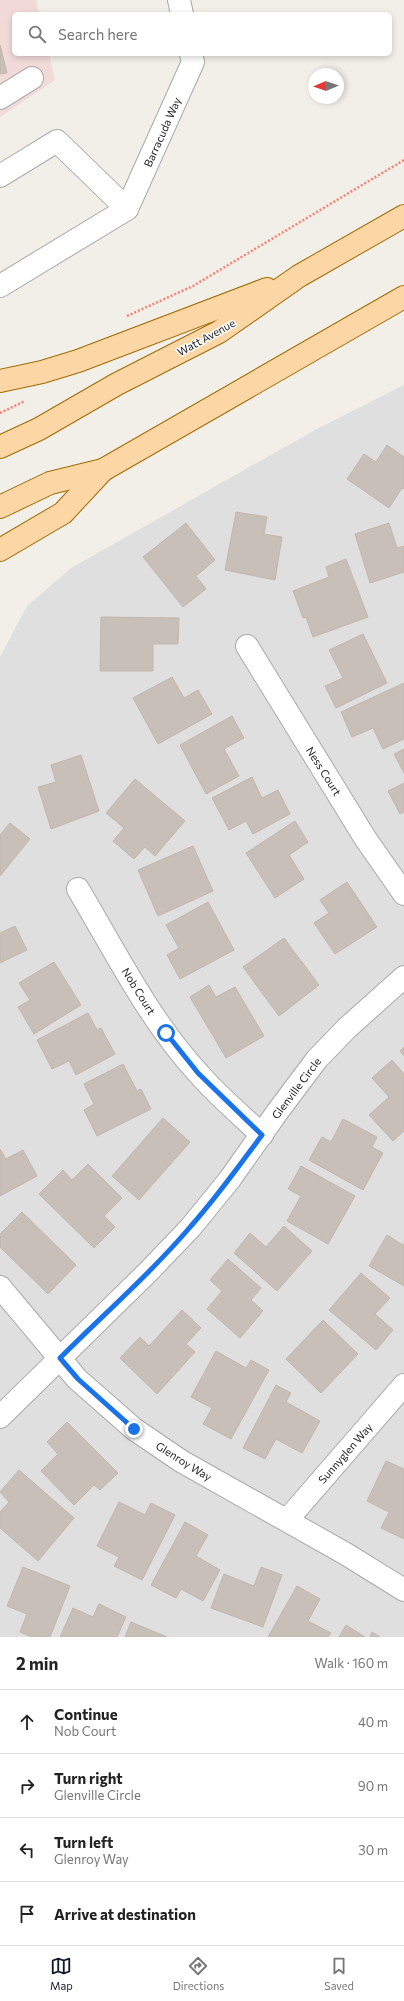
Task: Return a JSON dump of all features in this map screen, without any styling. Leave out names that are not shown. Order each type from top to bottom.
[{"type":"main road","name":"Watt Avenue","points":[[0,447],[38,429],[117,384],[219,332],[298,276],[404,216]]},
{"type":"main road","points":[[0,381],[42,372],[78,361],[298,276]]},
{"type":"main road","points":[[0,508],[50,483],[103,470],[404,297]]},
{"type":"main road","points":[[0,550],[63,513],[103,470]]},
{"type":"street","points":[[179,0],[182,12]]},
{"type":"street","name":"Barracuda Way","points":[[127,209],[192,58]]},
{"type":"street","points":[[0,98],[32,78]]},
{"type":"street","points":[[0,176],[57,141],[127,209],[0,286]]},
{"type":"street","name":"Ness Court","points":[[247,646],[365,838],[404,894]]},
{"type":"street","name":"Nob Court","points":[[78,889],[148,1006],[166,1033],[198,1073],[262,1135]]},
{"type":"street","name":"Glenville Circle","points":[[0,1417],[148,1272],[191,1227],[230,1179],[317,1059],[347,1028],[404,977]]},
{"type":"street","name":"Glenroy Way","points":[[0,1287],[78,1379],[134,1429],[181,1461],[346,1554],[404,1590]]},
{"type":"street","name":"Sunnyglen Way","points":[[287,1520],[404,1385]]},
{"type":"path","points":[[123,318],[193,286],[404,160]]},
{"type":"path","points":[[0,413],[30,397]]},
{"type":"shaded area","points":[[0,0],[36,0],[39,12],[12,12],[12,56],[49,56],[55,80],[0,117]]},
{"type":"shaded area","points":[[404,385],[404,1637],[0,1637],[0,657],[27,606],[71,568],[315,430]]},
{"type":"building","points":[[0,45],[7,73],[0,74]]},
{"type":"building","points":[[387,445],[404,457],[404,489],[402,488],[389,508],[347,479],[364,454],[376,462]]},
{"type":"building","points":[[236,512],[267,517],[264,534],[282,537],[275,580],[225,570]]},
{"type":"building","points":[[186,523],[215,560],[196,576],[206,589],[183,607],[143,557]]},
{"type":"building","points":[[389,523],[397,548],[404,546],[404,572],[370,583],[355,534]]},
{"type":"building","points":[[346,559],[368,617],[313,637],[306,617],[303,618],[293,591],[329,577],[326,567]]},
{"type":"building","points":[[101,617],[179,618],[178,644],[153,644],[153,671],[100,671]]},
{"type":"building","points":[[363,634],[387,683],[336,708],[325,686],[343,678],[329,650]]},
{"type":"building","points":[[172,677],[184,698],[198,690],[212,714],[158,744],[133,698]]},
{"type":"building","points":[[404,683],[404,739],[383,749],[373,728],[352,737],[341,712]]},
{"type":"building","points":[[232,716],[244,738],[224,749],[239,776],[206,794],[180,745]]},
{"type":"building","points":[[404,749],[404,773],[394,754]]},
{"type":"building","points":[[81,755],[99,811],[51,829],[38,787],[56,782],[51,765]]},
{"type":"building","points":[[252,777],[262,798],[278,790],[290,814],[253,834],[246,821],[229,830],[212,798]]},
{"type":"building","points":[[135,779],[185,821],[155,856],[145,847],[134,859],[113,841],[124,828],[106,813]]},
{"type":"building","points":[[404,783],[404,812],[400,814],[388,791]]},
{"type":"building","points":[[295,821],[308,842],[289,855],[304,879],[275,898],[246,853]]},
{"type":"building","points":[[10,823],[30,839],[0,876],[0,835]]},
{"type":"building","points":[[193,846],[213,891],[158,916],[138,870]]},
{"type":"building","points":[[347,882],[377,927],[335,954],[314,923],[329,913],[320,900]]},
{"type":"building","points":[[208,902],[234,950],[180,979],[167,955],[179,948],[166,925]]},
{"type":"building","points":[[15,926],[27,950],[0,963],[0,933]]},
{"type":"building","points":[[284,938],[319,985],[279,1016],[243,967]]},
{"type":"building","points":[[54,962],[81,1005],[34,1034],[18,1007],[30,1000],[19,983]]},
{"type":"building","points":[[209,985],[216,997],[235,987],[264,1036],[226,1058],[190,997]]},
{"type":"building","points":[[88,1013],[97,1030],[101,1028],[115,1054],[76,1075],[69,1061],[52,1069],[37,1040]]},
{"type":"building","points":[[404,1047],[404,1056],[400,1051]]},
{"type":"building","points":[[392,1060],[404,1074],[404,1131],[393,1141],[369,1115],[389,1097],[372,1078]]},
{"type":"building","points":[[123,1064],[137,1091],[141,1089],[151,1109],[97,1136],[84,1110],[94,1104],[84,1084]]},
{"type":"building","points":[[163,1118],[190,1142],[139,1200],[112,1176]]},
{"type":"building","points":[[343,1119],[377,1137],[372,1147],[383,1153],[363,1190],[309,1160],[322,1137],[331,1142]]},
{"type":"building","points":[[0,1149],[6,1159],[23,1150],[37,1176],[0,1196]]},
{"type":"building","points":[[88,1164],[122,1198],[104,1216],[115,1227],[94,1248],[39,1194],[63,1170],[72,1180]]},
{"type":"building","points":[[301,1166],[355,1196],[328,1244],[287,1221],[301,1196],[288,1189]]},
{"type":"building","points":[[22,1212],[76,1265],[48,1294],[0,1247],[0,1234]]},
{"type":"building","points":[[284,1226],[312,1251],[277,1291],[234,1253],[250,1233],[266,1247]]},
{"type":"building","points":[[387,1235],[403,1245],[404,1243],[404,1286],[369,1266]]},
{"type":"building","points":[[228,1259],[261,1288],[251,1300],[263,1311],[240,1338],[207,1309],[222,1291],[210,1280]]},
{"type":"building","points":[[361,1273],[390,1298],[375,1314],[393,1330],[376,1350],[329,1310]]},
{"type":"building","points":[[182,1310],[201,1328],[186,1344],[195,1352],[157,1394],[120,1358],[140,1337],[149,1346]]},
{"type":"building","points":[[323,1320],[358,1354],[321,1393],[286,1359]]},
{"type":"building","points":[[216,1351],[246,1368],[251,1360],[269,1370],[231,1439],[203,1424],[212,1408],[191,1397]]},
{"type":"building","points":[[276,1385],[291,1393],[286,1402],[320,1421],[302,1453],[276,1439],[265,1459],[243,1448]]},
{"type":"building","points":[[67,1422],[118,1473],[100,1490],[94,1485],[74,1505],[41,1471],[58,1454],[47,1442]]},
{"type":"building","points":[[386,1461],[404,1469],[404,1539],[381,1528],[389,1512],[367,1501]]},
{"type":"building","points":[[19,1470],[74,1518],[38,1561],[0,1528],[0,1512],[9,1502],[0,1492]]},
{"type":"building","points":[[119,1502],[145,1515],[151,1503],[175,1515],[142,1580],[114,1566],[119,1557],[97,1546]]},
{"type":"building","points":[[185,1522],[208,1535],[196,1556],[220,1570],[203,1601],[181,1589],[176,1598],[151,1585]]},
{"type":"building","points":[[23,1567],[70,1586],[50,1637],[32,1637],[20,1632],[27,1614],[7,1606]]},
{"type":"building","points":[[261,1567],[282,1575],[263,1627],[211,1608],[224,1574],[254,1586]]},
{"type":"building","points":[[297,1586],[320,1599],[308,1621],[331,1633],[328,1637],[268,1637]]},
{"type":"building","points":[[99,1604],[126,1617],[117,1637],[60,1637],[73,1608],[93,1617]]},
{"type":"building","points":[[131,1622],[167,1637],[125,1637]]},
{"type":"building","points":[[346,1625],[365,1637],[339,1637]]},
{"type":"building","points":[[372,1632],[380,1637],[370,1637]]},
{"type":"route","points":[[134,1429],[78,1379],[60,1358],[148,1272],[191,1227],[230,1179],[262,1135],[198,1073],[166,1033]]}]
